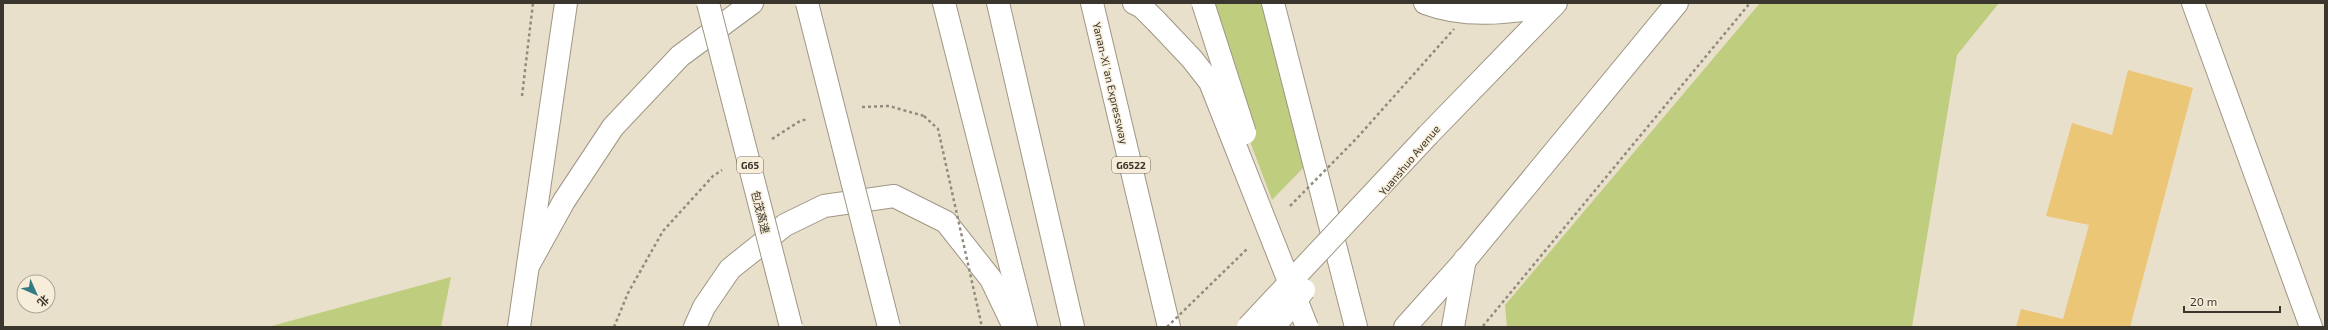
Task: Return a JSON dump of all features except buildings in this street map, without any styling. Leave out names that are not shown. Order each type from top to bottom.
[{"type":"main road","points":[[519,327],[566,3]]},
{"type":"main road","name":"包茂高速","points":[[708,3],[791,327]]},
{"type":"main road","points":[[528,266],[564,202],[613,127],[680,56],[752,3]]},
{"type":"main road","points":[[807,3],[889,327]]},
{"type":"main road","points":[[944,3],[1026,327]]},
{"type":"main road","points":[[998,3],[1072,327]]},
{"type":"main road","name":"Yanan-Xi 'an Expressway","points":[[1092,3],[1168,327]]},
{"type":"main road","points":[[1134,3],[1142,8],[1192,58],[1210,82],[1307,327]]},
{"type":"main road","points":[[1203,3],[1307,327]]},
{"type":"main road","points":[[1273,3],[1356,327]]},
{"type":"main road","points":[[1425,3],[1458,12],[1499,14],[1555,4]]},
{"type":"main road","points":[[1410,321],[1466,259],[1678,3]]},
{"type":"main road","points":[[2193,3],[2311,327]]},
{"type":"main road","name":"Yuanshuo Avenue","points":[[1274,327],[1428,135],[1555,4]]},
{"type":"main road","points":[[1248,327],[1428,135]]},
{"type":"main road","points":[[695,327],[704,307],[730,269],[785,224],[824,206],[894,196],[946,222],[991,279],[1014,327]]},
{"type":"main road","points":[[1453,327],[1466,259]]},
{"type":"path","points":[[1482,327],[1750,3]]},
{"type":"path","points":[[1285,210],[1356,139],[1454,29]]},
{"type":"path","points":[[924,116],[938,129],[982,327]]},
{"type":"path","points":[[1168,327],[1252,244]]},
{"type":"green space","points":[[1198,3],[1262,3],[1305,166],[1272,200]]},
{"type":"green space","points":[[1760,3],[1999,3],[1957,55],[1912,327],[1507,327],[1505,305]]},
{"type":"green space","points":[[451,277],[441,327],[268,327]]}]
